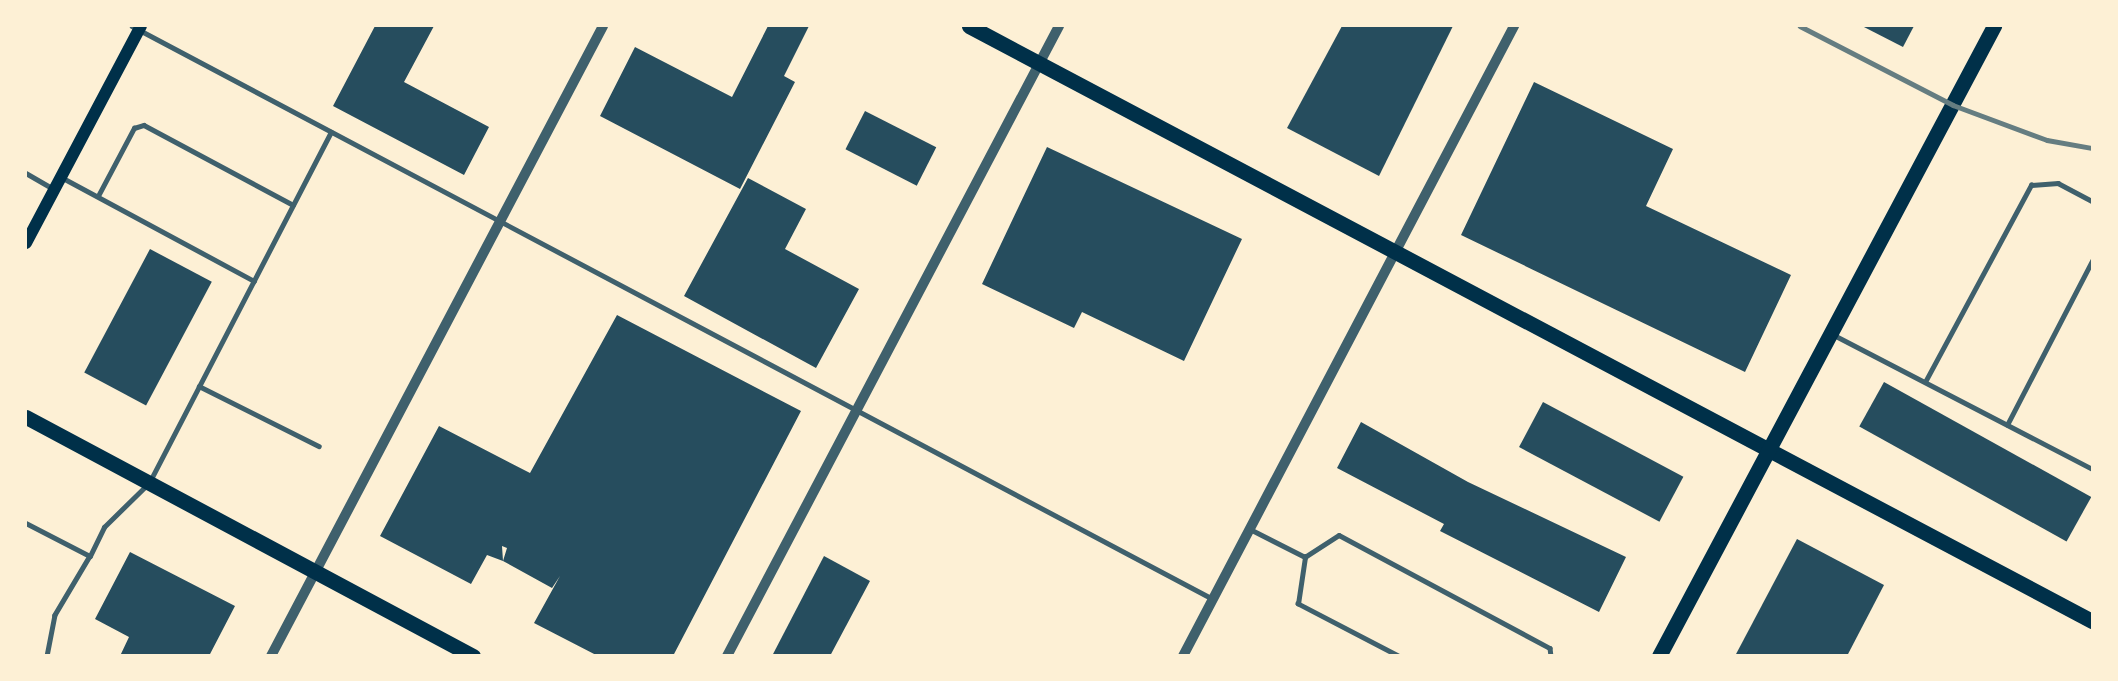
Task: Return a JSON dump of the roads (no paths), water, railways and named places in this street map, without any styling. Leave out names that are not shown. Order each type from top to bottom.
[{"type":"main road","points":[[969,26],[1767,452],[2092,621]]},
{"type":"main road","points":[[1659,656],[1994,26]]},
{"type":"main road","points":[[26,243],[138,27]]},
{"type":"main road","points":[[26,417],[473,656]]},
{"type":"street","points":[[271,656],[603,26]]},
{"type":"street","points":[[727,656],[1059,26]]},
{"type":"street","points":[[1183,656],[1514,26]]},
{"type":"lane","points":[[138,27],[499,223],[1213,599]]},
{"type":"lane","points":[[98,196],[134,128],[144,124],[293,206]]},
{"type":"lane","points":[[47,656],[56,615],[104,527],[149,483],[331,132]]},
{"type":"lane","points":[[26,173],[54,189]]},
{"type":"lane","points":[[61,176],[254,281]]},
{"type":"lane","points":[[1925,382],[2031,185],[2058,183],[2092,201]]},
{"type":"lane","points":[[2007,425],[2092,261]]},
{"type":"lane","points":[[1831,333],[2007,425],[2092,466]]},
{"type":"lane","points":[[199,386],[319,446]]},
{"type":"lane","points":[[26,523],[90,556]]},
{"type":"lane","points":[[1250,529],[1305,557]]},
{"type":"lane","points":[[1398,656],[1298,604],[1305,557],[1339,535],[1550,648],[1551,656]]},
{"type":"railway","points":[[1800,26],[1953,105],[2047,140],[2092,148]]}]
